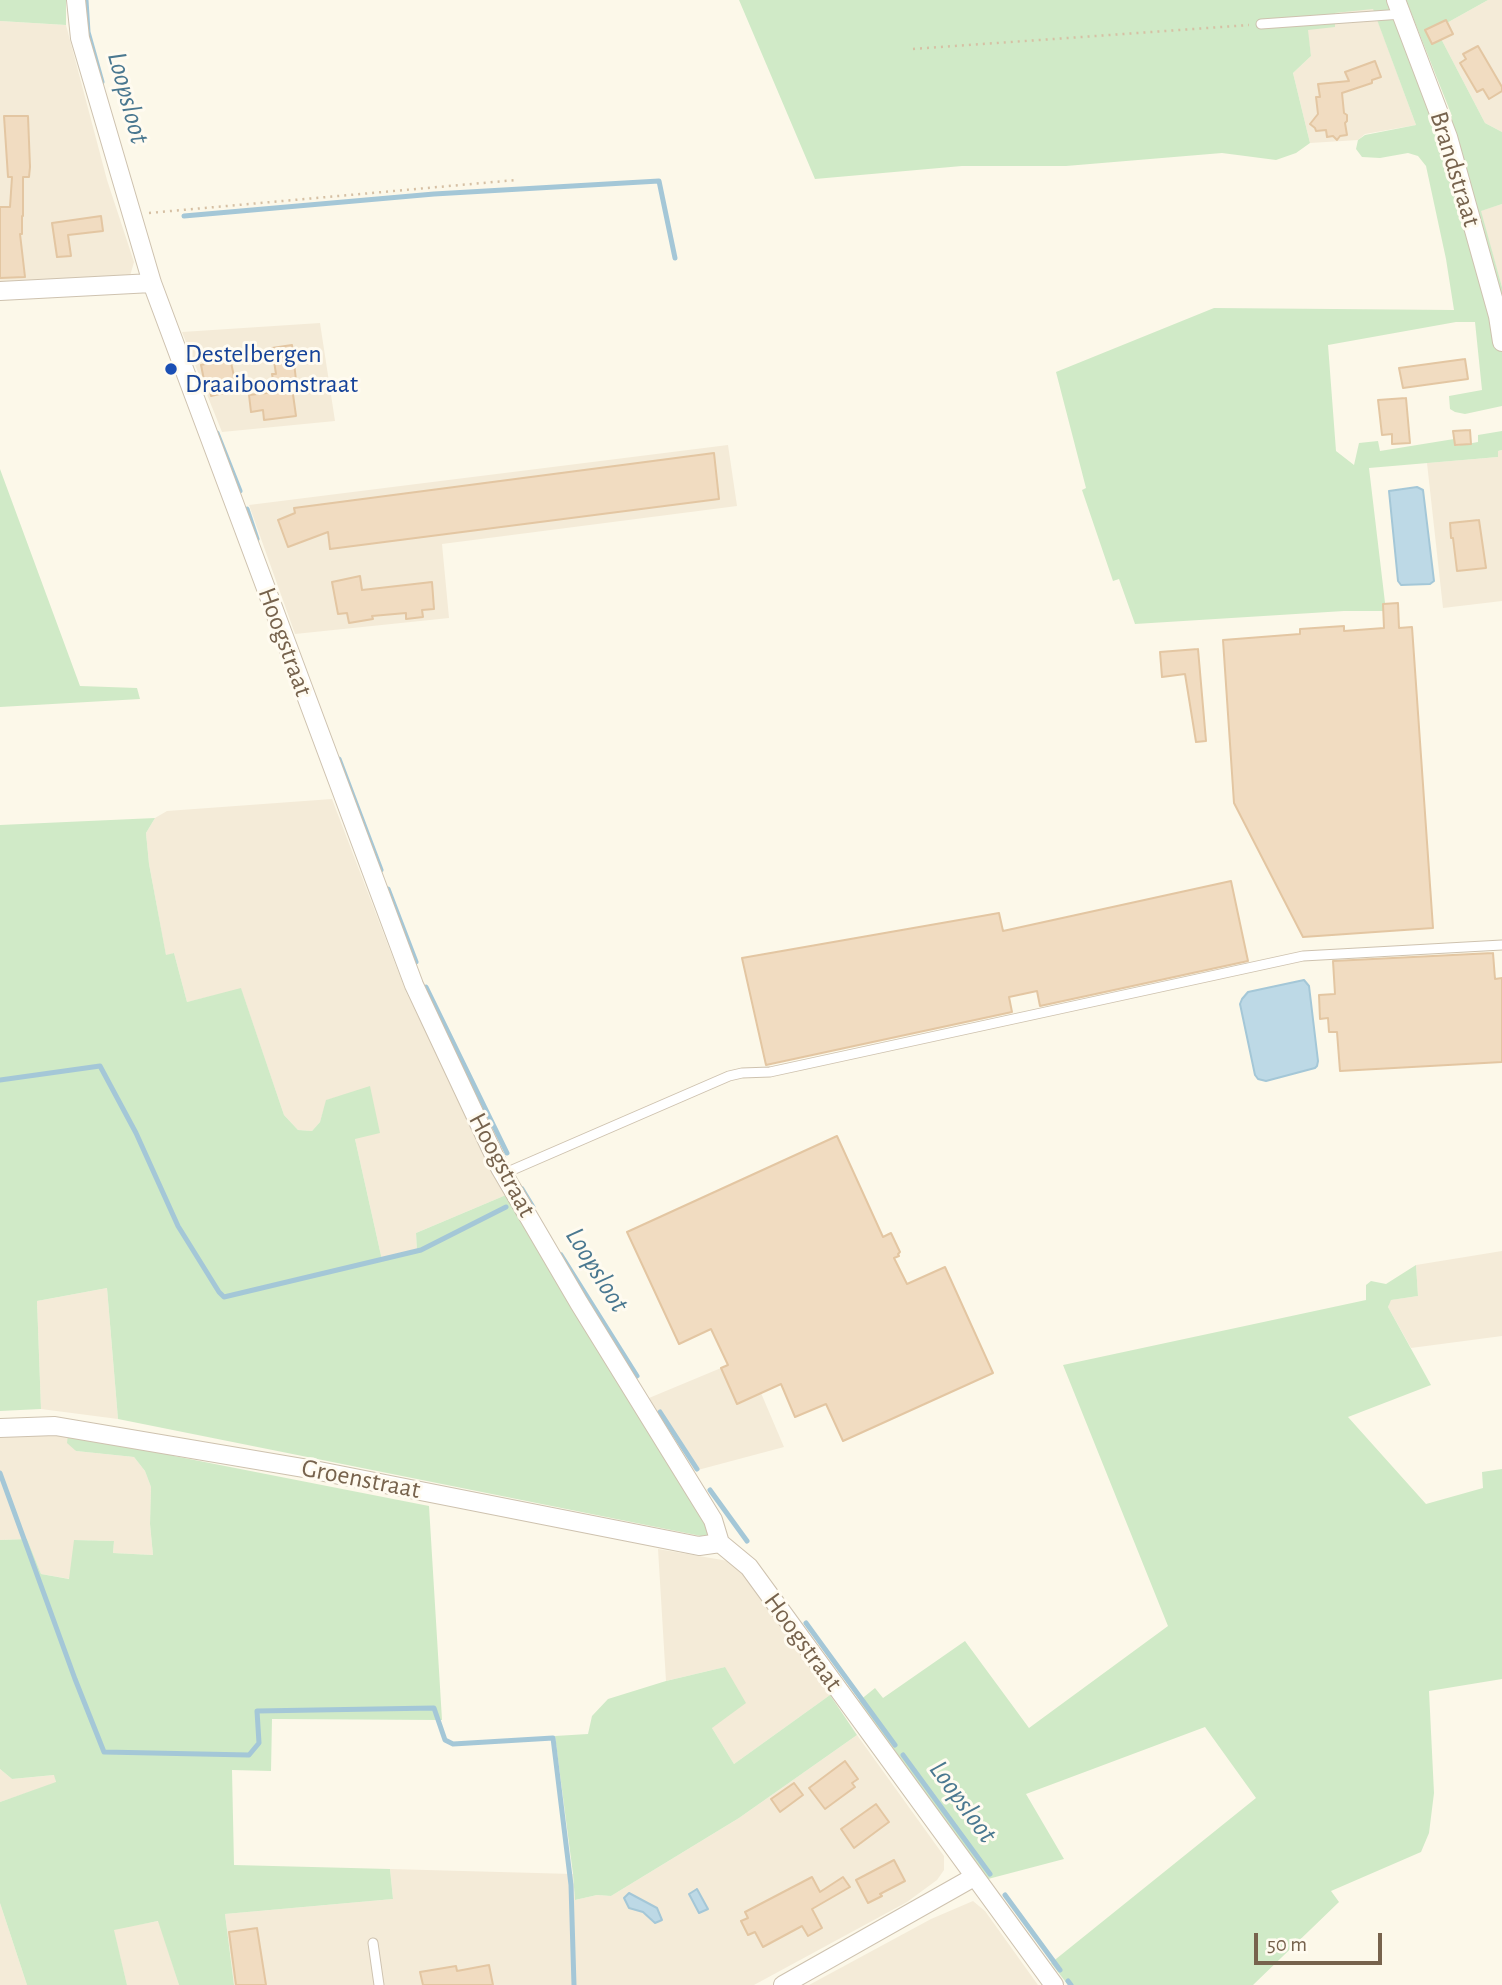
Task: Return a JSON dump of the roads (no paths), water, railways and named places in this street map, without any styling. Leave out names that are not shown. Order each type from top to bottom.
[{"type":"street","name":"Hoogstraat","points":[[76,0],[80,37],[152,283],[414,985],[503,1174],[579,1304],[713,1520],[720,1543],[749,1567],[1054,1985]]},
{"type":"street","name":"Brandstraat","points":[[1399,7],[1448,136],[1500,316],[1502,342]]},
{"type":"street","points":[[0,291],[152,283]]},
{"type":"street","name":"Groenstraat","points":[[0,1428],[55,1426],[309,1469],[699,1546],[720,1543]]},
{"type":"street","points":[[783,1985],[974,1877]]},
{"type":"lane","points":[[1261,24],[1399,7]]},
{"type":"lane","points":[[503,1174],[729,1076],[742,1073],[770,1072],[1303,956],[1502,945]]},
{"type":"lane","points":[[373,1943],[379,1985]]},
{"type":"water","points":[[1417,487],[1423,490],[1434,581],[1430,584],[1401,585],[1398,581],[1389,491]]},
{"type":"water","points":[[1304,980],[1309,986],[1317,1066],[1266,1081],[1258,1079],[1240,1004],[1242,999],[1248,992]]},
{"type":"water","points":[[697,1889],[708,1909],[699,1913],[689,1894]]},
{"type":"water","points":[[629,1893],[657,1908],[662,1920],[655,1923],[643,1912],[629,1908],[624,1898]]},
{"type":"waterway","name":"Loopsloot","points":[[86,0],[88,32],[102,82]]},
{"type":"waterway","points":[[184,216],[434,194],[659,181],[675,258]]},
{"type":"waterway","name":"Loopsloot","points":[[217,433],[240,491]]},
{"type":"waterway","name":"Loopsloot","points":[[247,509],[257,539]]},
{"type":"waterway","name":"Loopsloot","points":[[339,759],[381,870]]},
{"type":"waterway","name":"Loopsloot","points":[[388,889],[416,962]]},
{"type":"waterway","name":"Loopsloot","points":[[426,987],[507,1153]]},
{"type":"waterway","points":[[0,1080],[100,1066],[136,1133],[178,1226],[224,1297],[421,1250],[506,1207]]},
{"type":"waterway","name":"Loopsloot","points":[[522,1189],[533,1207]]},
{"type":"waterway","name":"Loopsloot","points":[[561,1255],[637,1376]]},
{"type":"waterway","name":"Loopsloot","points":[[660,1412],[697,1469]]},
{"type":"waterway","points":[[0,1473],[104,1752],[249,1755],[259,1743],[257,1711],[434,1708],[445,1740],[453,1744],[553,1738],[571,1885],[574,1985]]},
{"type":"waterway","name":"Loopsloot","points":[[710,1490],[747,1541]]},
{"type":"waterway","name":"Loopsloot","points":[[806,1623],[895,1745]]},
{"type":"waterway","name":"Loopsloot","points":[[903,1755],[990,1874]]},
{"type":"waterway","name":"Loopsloot","points":[[1005,1895],[1060,1970]]},
{"type":"waterway","name":"Loopsloot","points":[[1068,1981],[1071,1985]]},
{"type":"place","name":"Destelbergen Draaiboomstraat","points":[[171,369]]}]
